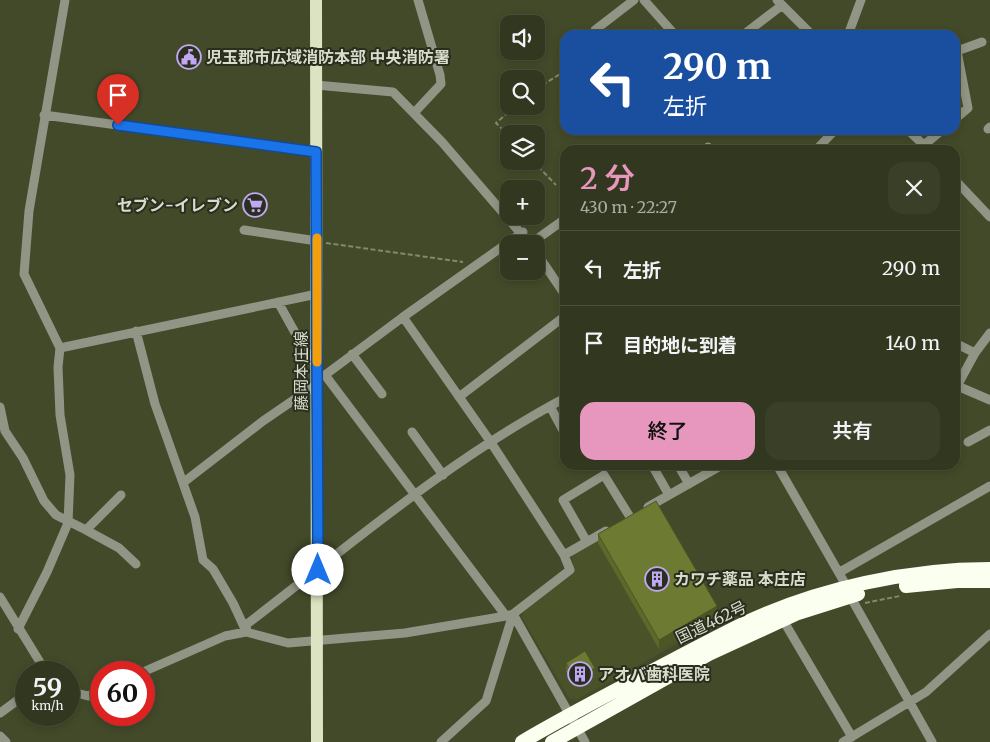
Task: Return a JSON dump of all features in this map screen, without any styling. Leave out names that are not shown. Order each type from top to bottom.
[{"type":"highway","name":"国道462号","points":[[522,742],[570,714],[748,622],[796,602],[956,569],[990,569]]},
{"type":"highway","name":"国道462号","points":[[552,742],[709,654],[848,591],[957,581],[990,581]]},
{"type":"main road","name":"藤岡本庄線","points":[[316,0],[319,375],[316,641],[317,742]]},
{"type":"street","points":[[18,629],[47,572],[68,523],[70,475],[60,415],[58,367],[60,348],[24,274],[29,211],[65,0]]},
{"type":"street","points":[[414,113],[441,84],[418,0]]},
{"type":"street","points":[[595,30],[634,0]]},
{"type":"street","points":[[644,0],[671,30]]},
{"type":"street","points":[[850,30],[861,0]]},
{"type":"street","points":[[750,30],[779,3],[801,21],[808,30]]},
{"type":"street","points":[[960,50],[982,42]]},
{"type":"street","points":[[960,67],[968,108],[960,115]]},
{"type":"street","points":[[316,85],[392,92],[414,113],[511,224],[523,232],[530,244],[560,223]]},
{"type":"street","points":[[44,115],[316,152]]},
{"type":"street","points":[[821,145],[830,135]]},
{"type":"street","points":[[914,135],[925,145]]},
{"type":"street","points":[[929,145],[938,135]]},
{"type":"street","points":[[960,185],[990,218]]},
{"type":"street","points":[[244,230],[317,241]]},
{"type":"street","points":[[184,482],[319,375],[352,354],[523,232]]},
{"type":"street","points":[[545,265],[560,288]]},
{"type":"street","points":[[60,348],[317,294]]},
{"type":"street","points":[[278,302],[319,375],[510,615],[585,742]]},
{"type":"street","points":[[155,667],[224,636],[246,632],[288,643],[405,633],[510,615],[570,570],[564,555],[490,441],[403,317]]},
{"type":"street","points":[[459,396],[560,322]]},
{"type":"street","points":[[136,331],[155,404],[195,517],[203,560],[213,569],[233,603],[246,632]]},
{"type":"street","points":[[960,379],[975,353],[990,333]]},
{"type":"street","points":[[960,346],[975,353]]},
{"type":"street","points":[[352,354],[382,394]]},
{"type":"street","points":[[960,388],[990,400]]},
{"type":"street","points":[[246,632],[247,624],[414,496],[490,441],[560,401]]},
{"type":"street","points":[[550,406],[560,425]]},
{"type":"street","points":[[0,407],[5,430],[23,458],[44,500],[56,515],[68,523],[86,530],[119,548],[136,564]]},
{"type":"street","points":[[968,442],[990,430]]},
{"type":"street","points":[[412,432],[443,475]]},
{"type":"street","points":[[655,470],[669,495]]},
{"type":"street","points":[[681,470],[690,484]]},
{"type":"street","points":[[564,555],[714,470]]},
{"type":"street","points":[[779,470],[840,572],[848,591],[909,704],[932,742]]},
{"type":"street","points":[[587,542],[563,500],[604,475],[623,521]]},
{"type":"street","points":[[840,572],[990,486]]},
{"type":"street","points":[[86,530],[121,495]]},
{"type":"street","points":[[0,598],[39,661]]},
{"type":"street","points":[[442,742],[486,701],[510,615]]},
{"type":"street","points":[[783,620],[852,737]]},
{"type":"street","points":[[843,742],[909,704],[990,634]]},
{"type":"street","points":[[0,713],[15,702]]},
{"type":"street","points":[[0,736],[6,742]]},
{"type":"path","points":[[545,83],[560,74]]},
{"type":"path","points":[[500,127],[496,123],[505,115]]},
{"type":"path","points":[[542,170],[556,185]]},
{"type":"path","points":[[317,241],[477,264]]},
{"type":"shaded area","points":[[655,506],[720,620],[576,700],[569,698],[522,617],[524,609],[574,573],[572,555]]},
{"type":"building","name":"カワチ薬品 本庄店","points":[[656,501],[717,606],[659,640],[598,534]]},
{"type":"building","points":[[585,651],[595,668],[575,679],[566,663]]},
{"type":"slow traffic","points":[[317,238],[317,362]]},
{"type":"place","name":"児玉郡市広域消防本部 中央消防署","points":[[189,57]]},
{"type":"place","name":"セブン-イレブン","points":[[255,205]]},
{"type":"place","name":"カワチ薬品 本庄店","points":[[657,579]]},
{"type":"place","name":"アオバ歯科医院","points":[[580,674]]},
{"type":"route","points":[[118,125],[316,152],[318,570]]}]
